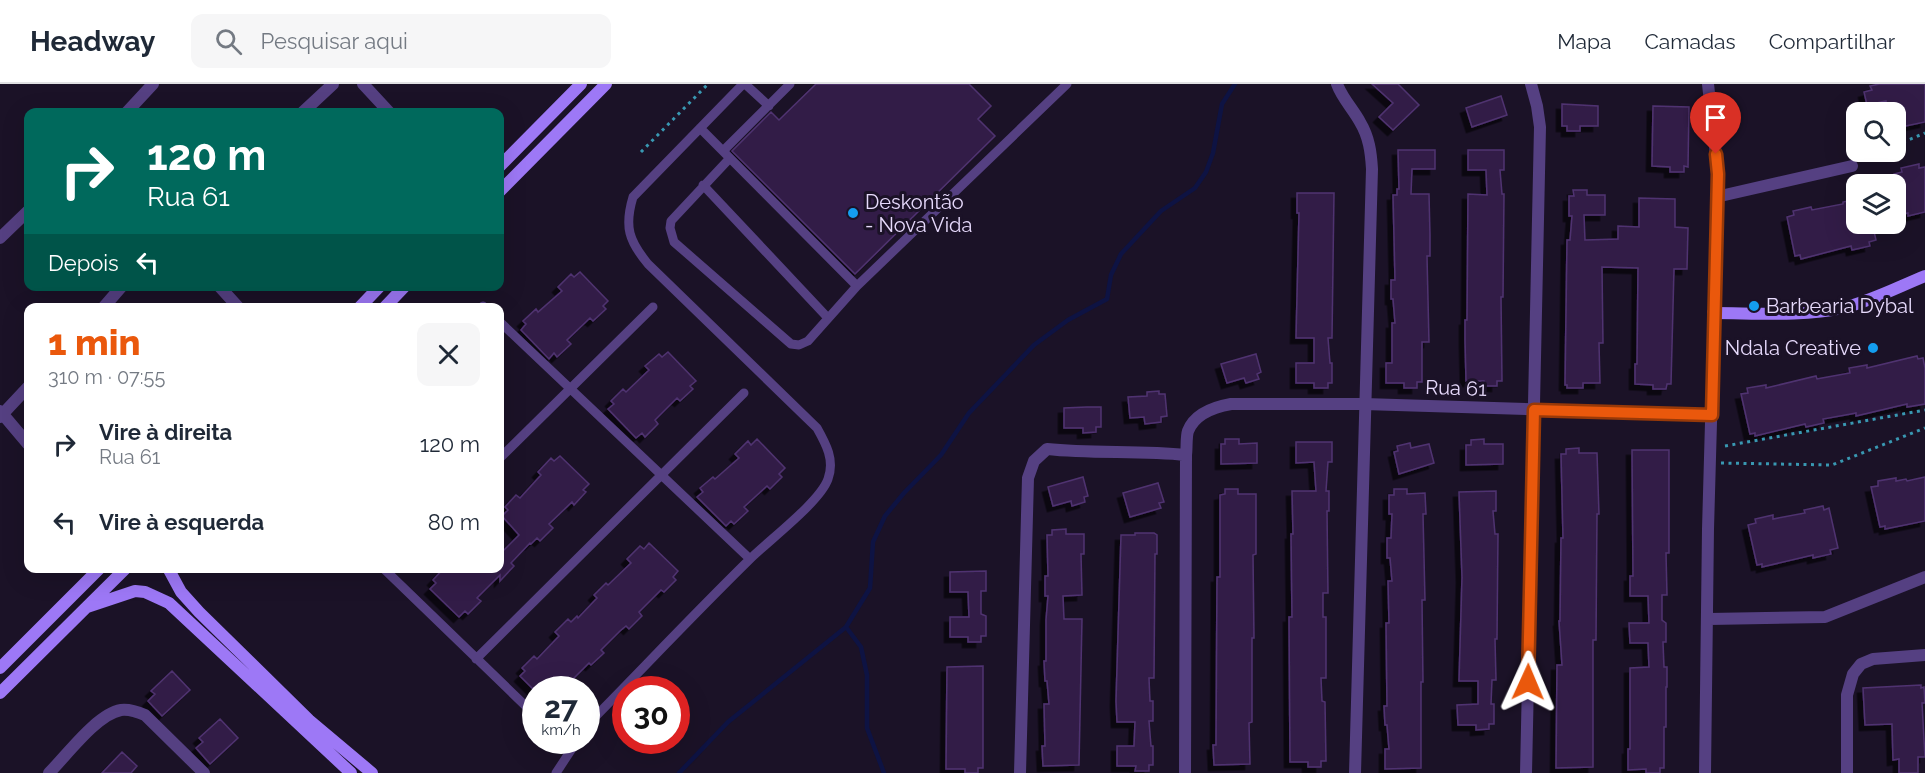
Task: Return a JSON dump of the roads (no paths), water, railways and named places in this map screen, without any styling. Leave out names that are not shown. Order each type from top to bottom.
[{"type":"street","points":[[307,108],[333,84]]},
{"type":"street","points":[[363,84],[385,108]]},
{"type":"street","points":[[504,162],[581,84]]},
{"type":"street","points":[[504,187],[606,84]]},
{"type":"street","points":[[1337,84],[1360,121],[1368,139],[1371,155],[1355,773]]},
{"type":"street","points":[[1526,773],[1540,127],[1531,84]]},
{"type":"street","points":[[1706,773],[1713,313],[1718,174],[1708,84]]},
{"type":"street","points":[[131,108],[151,85]]},
{"type":"street","points":[[1716,197],[1852,166]]},
{"type":"street","points":[[0,238],[24,215]]},
{"type":"street","points":[[1713,313],[1817,312],[1843,308],[1866,301],[1925,276]]},
{"type":"street","points":[[107,303],[118,291]]},
{"type":"street","points":[[224,291],[234,303]]},
{"type":"street","points":[[364,303],[375,291]]},
{"type":"street","points":[[389,303],[400,291]]},
{"type":"street","points":[[24,391],[1,414],[24,440]]},
{"type":"street","name":"Rua 61","points":[[1186,455],[1188,431],[1201,414],[1214,407],[1231,404],[1364,404],[1712,415]]},
{"type":"street","points":[[1020,773],[1028,478],[1034,461],[1047,449],[1077,453],[1112,451],[1186,455],[1185,773]]},
{"type":"street","points":[[0,668],[95,573]]},
{"type":"street","points":[[0,693],[121,573]]},
{"type":"street","points":[[171,573],[181,592],[199,612],[309,720],[372,773]]},
{"type":"street","points":[[1708,619],[1825,617],[1925,577]]},
{"type":"street","points":[[87,607],[135,591],[145,592],[169,603],[351,773]]},
{"type":"street","points":[[1847,773],[1847,695],[1850,680],[1857,668],[1879,657],[1925,655]]},
{"type":"street","points":[[50,773],[97,724],[121,710],[135,711],[145,715],[204,773]]},
{"type":"lane","points":[[600,712],[750,559],[820,493],[828,479],[831,464],[828,447],[817,428],[648,264],[636,250],[629,232],[628,213],[633,197],[744,84],[769,106]]},
{"type":"lane","points":[[790,84],[727,155],[704,186],[671,221],[670,228],[674,242],[791,344],[799,345],[808,341],[857,286],[1067,84]]},
{"type":"lane","points":[[700,128],[857,286]]},
{"type":"lane","points":[[704,186],[828,318]]},
{"type":"lane","points":[[504,454],[653,307]]},
{"type":"lane","points":[[504,326],[750,559]]},
{"type":"lane","points":[[476,659],[744,393]]},
{"type":"lane","points":[[389,573],[522,703]]},
{"type":"lane","points":[[556,773],[568,754]]},
{"type":"waterway","points":[[679,773],[728,722],[846,627],[870,588],[873,542],[885,516],[941,455],[969,413],[1034,345],[1068,320],[1107,299],[1111,275],[1121,254],[1161,211],[1195,188],[1206,172],[1213,153],[1222,104],[1235,84]]},
{"type":"waterway","points":[[846,627],[861,647],[867,675],[867,728],[884,773]]},
{"type":"place","name":"Deskontão - Nova Vida","points":[[853,213]]},
{"type":"place","name":"Barbearia Dybal","points":[[1754,306]]},
{"type":"place","name":"Ndala Creative","points":[[1873,348]]}]
